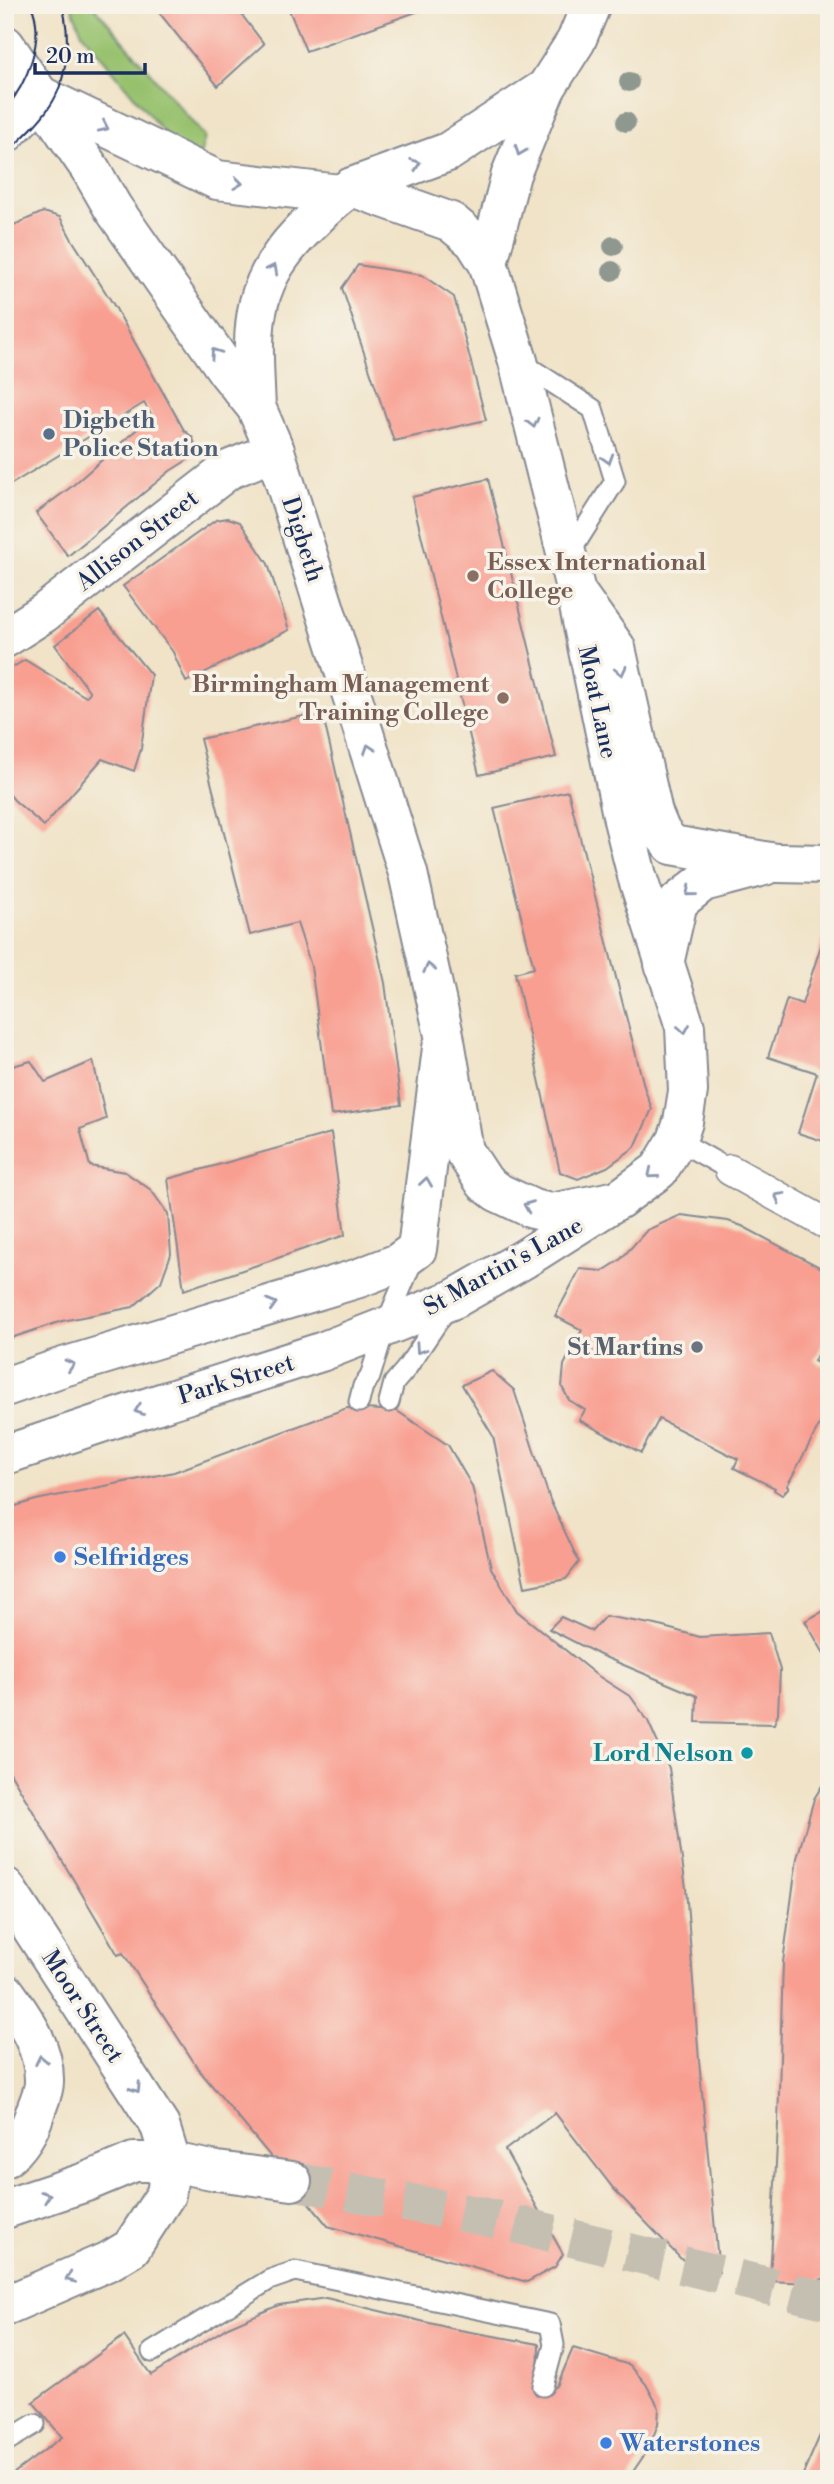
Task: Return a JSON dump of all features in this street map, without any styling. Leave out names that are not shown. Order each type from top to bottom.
[{"type":"street","points":[[488,263],[511,174],[546,88],[576,41],[591,5]]},
{"type":"street","name":"Digbeth","points":[[5,45],[91,170],[113,208],[227,371],[256,407],[275,450],[408,873],[444,1035]]},
{"type":"street","points":[[256,407],[253,334],[257,306],[266,281],[292,239],[346,191],[449,152],[546,88]]},
{"type":"street","points":[[5,134],[42,97]]},
{"type":"street","name":"Digbeth","points":[[42,97],[217,180],[346,191]]},
{"type":"street","points":[[346,191],[451,222],[474,241],[488,263]]},
{"type":"street","name":"Moat Lane","points":[[488,263],[518,361],[571,575],[623,820],[685,1027],[688,1091],[677,1140]]},
{"type":"street","name":"Allison Street","points":[[5,638],[44,613],[228,470],[275,450]]},
{"type":"street","points":[[571,575],[616,648],[653,813],[661,832],[672,845],[776,863],[829,864]]},
{"type":"street","points":[[664,964],[678,902],[689,891],[703,882],[776,863]]},
{"type":"street","points":[[5,1387],[398,1264],[416,1249],[444,1035]]},
{"type":"street","name":"St Martin's Lane","points":[[444,1035],[464,1151],[485,1183],[497,1192],[533,1209],[551,1213],[618,1200]]},
{"type":"street","name":"St Martin's Lane","points":[[386,1327],[454,1298],[524,1259],[618,1200],[659,1170],[677,1140]]},
{"type":"street","points":[[730,1170],[829,1225]]},
{"type":"street","name":"Park Street","points":[[5,1455],[321,1352],[386,1327]]},
{"type":"street","name":"Moor Street","points":[[5,1887],[160,2126],[171,2162]]},
{"type":"street","points":[[5,1992],[34,2037],[42,2059],[44,2084],[32,2126],[12,2153],[5,2158]]},
{"type":"street","points":[[5,2209],[86,2182],[134,2162],[171,2162],[292,2182]]},
{"type":"street","points":[[5,2306],[111,2260],[131,2248],[166,2194],[171,2162]]},
{"type":"lane","points":[[518,361],[593,409],[614,481],[571,575]]},
{"type":"lane","points":[[677,1140],[730,1170]]},
{"type":"lane","points":[[359,1402],[416,1249]]},
{"type":"lane","points":[[389,1402],[394,1383],[454,1298]]},
{"type":"lane","points":[[152,2352],[269,2280],[295,2271],[550,2324],[554,2345],[543,2386]]},
{"type":"lane","points":[[5,2442],[35,2424]]},
{"type":"green space","points":[[71,5],[93,5],[205,137],[200,157],[172,143],[82,33]]},
{"type":"building","points":[[153,5],[244,5],[238,10],[264,44],[218,86]]},
{"type":"building","points":[[287,5],[433,5],[433,6],[306,51]]},
{"type":"building","name":"Digbeth Police Station","points":[[43,212],[60,217],[115,307],[184,430],[193,438],[197,454],[170,471],[68,556],[36,513],[71,487],[152,416],[144,403],[5,488],[5,229]]},
{"type":"building","points":[[358,265],[422,275],[454,297],[486,420],[394,441],[342,288]]},
{"type":"building","points":[[488,479],[556,757],[479,775],[412,497]]},
{"type":"building","points":[[228,518],[240,522],[268,564],[289,630],[186,682],[173,652],[123,586],[216,520]]},
{"type":"building","points":[[99,611],[151,675],[141,749],[134,771],[102,759],[44,826],[5,789],[5,672],[25,660],[86,697],[90,692],[55,645]]},
{"type":"building","points":[[322,712],[385,983],[401,1105],[331,1115],[311,966],[297,923],[250,935],[200,739]]},
{"type":"building","points":[[568,791],[652,1109],[635,1147],[607,1167],[578,1179],[560,1172],[515,973],[534,968],[494,808]]},
{"type":"building","points":[[829,921],[829,1143],[798,1133],[817,1073],[768,1057],[787,999],[802,1004]]},
{"type":"building","points":[[31,1061],[45,1082],[93,1061],[106,1119],[80,1129],[90,1166],[125,1172],[151,1190],[168,1214],[171,1254],[161,1282],[133,1307],[62,1321],[5,1340],[5,1068]]},
{"type":"building","points":[[331,1133],[345,1235],[184,1290],[168,1179]]},
{"type":"building","name":"St Martins","points":[[681,1215],[728,1221],[742,1226],[829,1272],[829,1331],[814,1361],[829,1369],[829,1407],[787,1486],[789,1487],[782,1495],[774,1490],[775,1488],[734,1468],[738,1459],[659,1419],[641,1453],[579,1420],[585,1410],[569,1400],[562,1387],[564,1365],[582,1330],[555,1316],[580,1269],[603,1271],[620,1260],[647,1230]]},
{"type":"building","points":[[492,1371],[514,1390],[550,1500],[579,1562],[566,1579],[525,1587],[493,1436],[462,1385]]},
{"type":"building","points":[[347,1408],[397,1411],[448,1445],[472,1486],[491,1568],[517,1611],[595,1674],[631,1697],[648,1721],[669,1768],[686,1888],[719,2272],[681,2259],[613,2188],[555,2113],[505,2150],[563,2254],[555,2267],[527,2282],[328,2226],[199,2070],[123,1953],[118,1955],[5,1764],[5,1509],[36,1500],[174,1472]]},
{"type":"building","points":[[829,1608],[829,1662],[805,1621]]},
{"type":"building","points":[[605,1616],[656,1625],[700,1637],[769,1633],[780,1670],[778,1713],[774,1724],[696,1722],[697,1696],[600,1655],[549,1629],[561,1617],[592,1631]]},
{"type":"building","points":[[829,1774],[829,2277],[809,2283],[770,2281],[783,1962],[797,1858],[814,1799]]},
{"type":"building","points":[[326,2298],[454,2329],[539,2344],[538,2384],[547,2392],[557,2386],[573,2348],[630,2365],[646,2384],[659,2408],[658,2424],[649,2448],[628,2479],[6,2479],[62,2437],[33,2402],[124,2336],[151,2375],[228,2327],[279,2305]]},
{"type":"building","points":[[821,2433],[829,2433],[829,2479],[801,2479]]},
{"type":"tunnel","points":[[292,2181],[486,2217],[829,2301]]},
{"type":"tram line","points":[[5,109],[20,87],[32,60],[36,32],[31,5]]},
{"type":"tram line","points":[[5,154],[45,113],[61,83],[67,43],[62,5]]},
{"type":"place","name":"Digbeth Police Station","points":[[49,434]]},
{"type":"place","name":"Essex International College","points":[[473,576]]},
{"type":"place","name":"Birmingham Management Training College","points":[[503,698]]},
{"type":"place","name":"St Martins","points":[[697,1347]]},
{"type":"place","name":"Selfridges","points":[[60,1557]]},
{"type":"place","name":"Lord Nelson","points":[[747,1753]]},
{"type":"place","name":"Waterstones","points":[[606,2443]]}]
